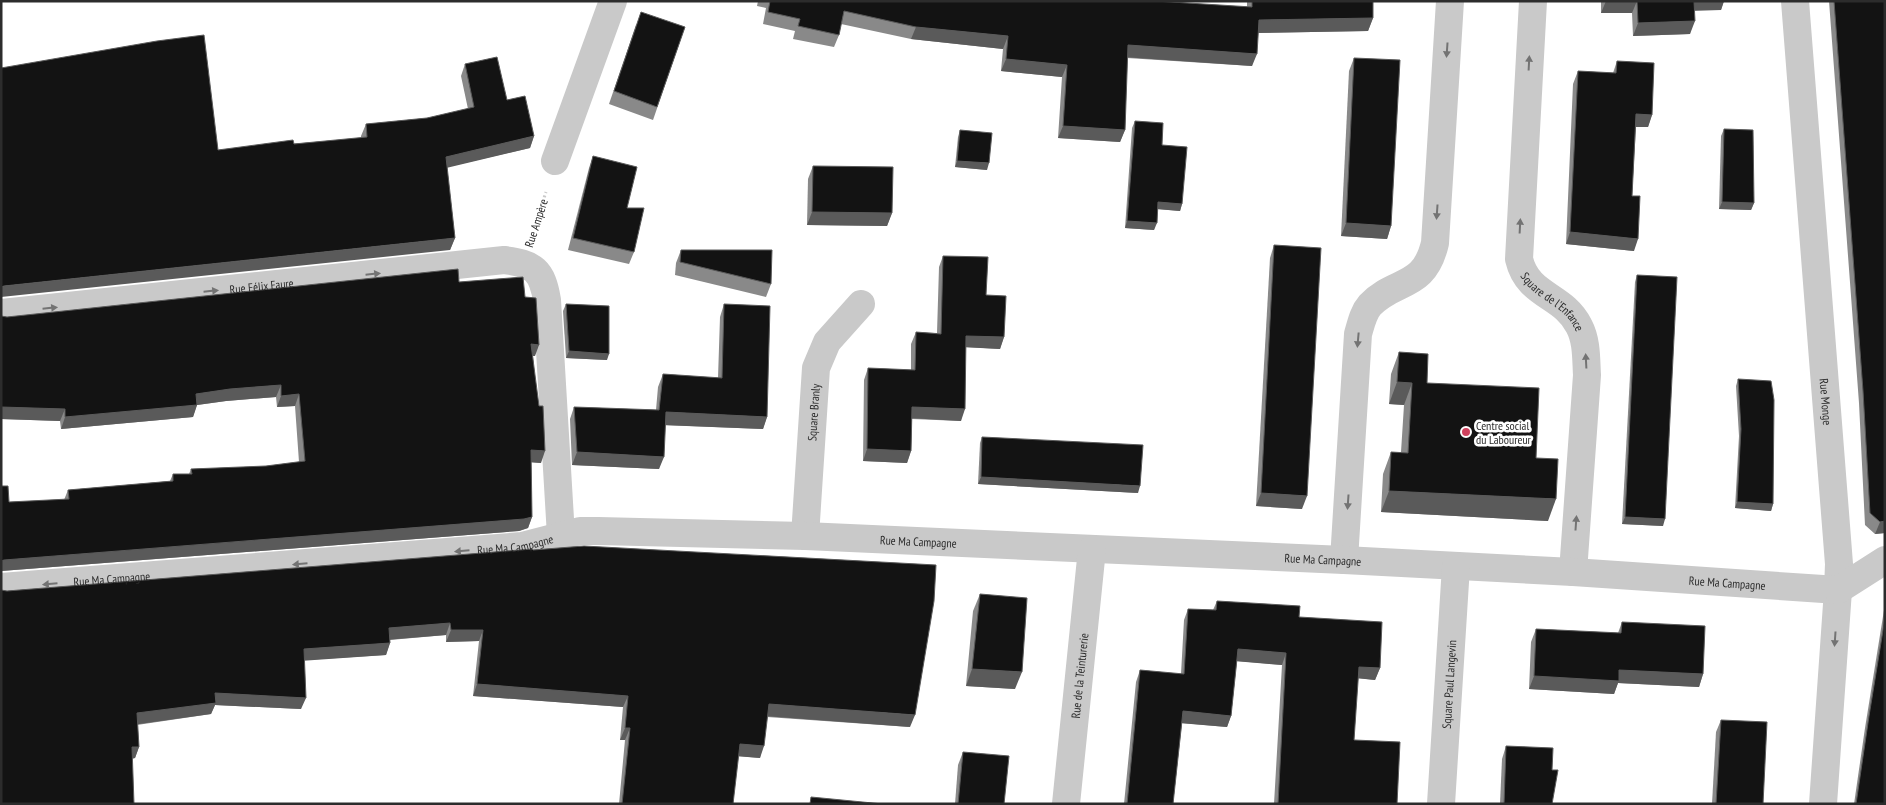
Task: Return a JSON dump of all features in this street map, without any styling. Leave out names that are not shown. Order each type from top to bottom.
[{"type":"street","points":[[556,161],[613,1]]},
{"type":"street","points":[[1344,560],[1360,327],[1369,306],[1423,271],[1432,258],[1435,243],[1450,1]]},
{"type":"street","name":"Square de l'Enfance","points":[[1533,1],[1519,259],[1526,279],[1534,287],[1560,303],[1570,313],[1579,326],[1585,344],[1587,375],[1573,572]]},
{"type":"street","name":"Rue Monge","points":[[1795,1],[1837,530],[1838,590],[1822,804]]},
{"type":"street","name":"Rue Félix Faure","points":[[1,313],[504,260],[523,263]]},
{"type":"street","name":"Rue Ampère","points":[[523,263],[538,272],[544,282],[547,300],[561,536]]},
{"type":"street","name":"Square Branly","points":[[805,536],[816,368],[827,342],[861,304]]},
{"type":"street","name":"Rue Ma Campagne","points":[[1,588],[522,546],[580,532],[598,531],[805,536],[1344,560],[1573,572],[1838,590]]},
{"type":"street","name":"Rue de la Teinturerie","points":[[1066,804],[1092,549]]},
{"type":"street","points":[[1838,590],[1885,560]]},
{"type":"street","name":"Square Paul Langevin","points":[[1441,804],[1456,566]]},
{"type":"path","name":"Rue Ampère","points":[[523,263],[556,161]]},
{"type":"building","points":[[770,1],[1155,1],[1252,7],[1252,1],[1373,1],[1373,18],[1259,20],[1257,54],[1128,45],[1125,130],[1063,126],[1067,65],[1006,59],[1008,36],[916,27],[844,11],[839,35],[798,26],[800,19],[768,12]]},
{"type":"building","points":[[1637,1],[1694,1],[1695,21],[1638,23]]},
{"type":"building","points":[[1834,1],[1885,1],[1885,521],[1880,522],[1870,513],[1863,391]]},
{"type":"building","points":[[641,12],[685,27],[657,107],[614,91]]},
{"type":"building","points":[[204,35],[218,150],[293,140],[294,144],[367,137],[366,124],[427,118],[474,107],[465,64],[497,57],[507,100],[525,96],[534,136],[446,157],[455,238],[1,287],[1,68],[157,41]]},
{"type":"building","points":[[1354,58],[1400,60],[1391,226],[1346,223]]},
{"type":"building","points":[[1617,61],[1654,63],[1652,115],[1636,114],[1632,196],[1640,196],[1638,239],[1570,232],[1578,71],[1616,73]]},
{"type":"building","points":[[1135,121],[1163,123],[1162,145],[1187,147],[1182,204],[1158,202],[1157,223],[1127,221]]},
{"type":"building","points":[[1724,129],[1753,130],[1754,203],[1722,202]]},
{"type":"building","points":[[960,130],[992,133],[989,163],[957,161]]},
{"type":"building","points":[[593,156],[637,167],[627,208],[644,208],[634,252],[573,238]]},
{"type":"building","points":[[813,166],[893,167],[892,213],[812,212]]},
{"type":"building","points":[[1274,245],[1321,248],[1307,496],[1261,493]]},
{"type":"building","points":[[681,250],[772,250],[771,284],[680,262]]},
{"type":"building","points":[[943,256],[988,257],[986,295],[1006,296],[1004,337],[966,336],[965,409],[912,407],[911,451],[867,449],[868,368],[915,370],[916,332],[941,334]]},
{"type":"building","points":[[458,269],[459,282],[523,277],[525,297],[536,298],[539,345],[531,344],[539,406],[543,406],[545,451],[531,450],[532,517],[1,561],[1,486],[8,486],[9,502],[69,499],[68,490],[173,481],[173,474],[192,474],[191,469],[266,466],[305,461],[299,394],[281,396],[281,385],[196,394],[197,405],[65,417],[65,409],[1,407],[1,316],[7,317]]},
{"type":"building","points":[[1637,275],[1677,277],[1665,519],[1625,517]]},
{"type":"building","points":[[566,304],[609,306],[609,354],[569,351]]},
{"type":"building","points":[[724,304],[770,306],[767,417],[666,412],[664,457],[577,452],[574,407],[659,410],[663,374],[722,378]]},
{"type":"building","name":"Centre social du Laboureur","points":[[1399,352],[1428,354],[1427,383],[1539,388],[1536,458],[1558,459],[1556,499],[1389,491],[1391,452],[1408,453],[1412,383],[1397,382]]},
{"type":"building","points":[[1738,379],[1771,381],[1774,400],[1773,504],[1737,502],[1741,429]]},
{"type":"building","points":[[982,437],[1143,445],[1140,486],[981,477]]},
{"type":"building","points":[[584,546],[936,565],[934,601],[915,715],[769,704],[764,746],[740,744],[733,804],[622,804],[630,728],[625,728],[628,696],[477,684],[483,630],[451,630],[450,623],[389,628],[390,643],[304,649],[306,698],[215,693],[216,703],[137,713],[139,747],[132,747],[134,804],[1,804],[1,590]]},
{"type":"building","points":[[980,594],[1027,598],[1022,672],[972,669]]},
{"type":"building","points":[[1217,601],[1300,606],[1299,617],[1382,622],[1380,668],[1359,667],[1354,740],[1400,742],[1397,804],[1278,804],[1286,653],[1238,649],[1231,716],[1183,711],[1173,804],[1127,804],[1140,670],[1184,674],[1188,609],[1216,610]]},
{"type":"building","points":[[1885,618],[1885,804],[1856,804],[1869,716]]},
{"type":"building","points":[[1622,622],[1705,626],[1703,674],[1619,670],[1619,681],[1534,676],[1536,629],[1621,633]]},
{"type":"building","points":[[1721,720],[1767,722],[1763,804],[1716,804]]},
{"type":"building","points":[[1506,746],[1553,748],[1552,770],[1558,770],[1552,804],[1504,804]]},
{"type":"building","points":[[963,752],[1009,756],[1004,804],[958,804]]},
{"type":"building","points":[[811,797],[883,804],[810,804]]},
{"type":"place","name":"Centre social du Laboureur","points":[[1466,432]]}]
